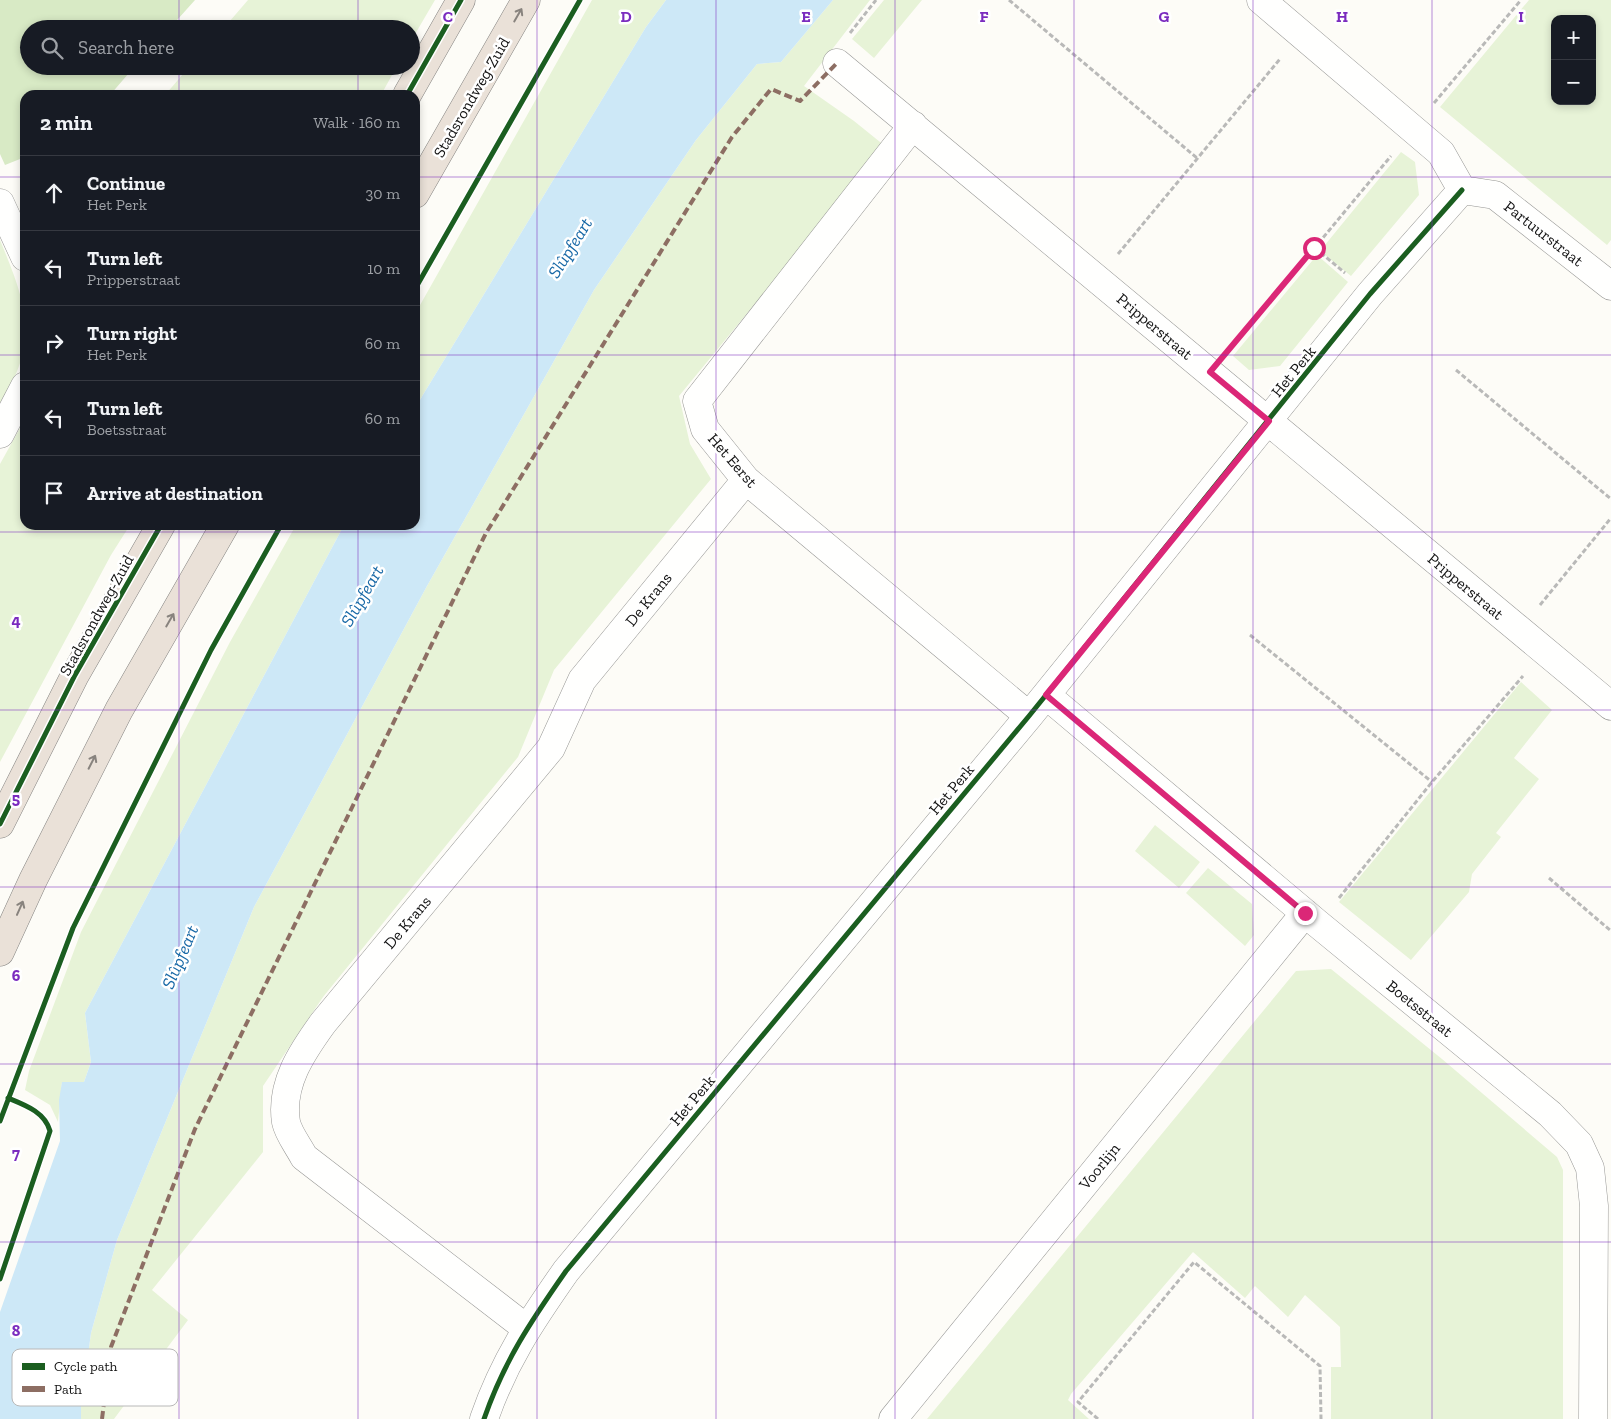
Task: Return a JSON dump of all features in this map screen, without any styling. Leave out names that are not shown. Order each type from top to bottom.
[{"type":"highway","points":[[420,72],[461,0]]},
{"type":"highway","name":"Stadsrondweg-Zuid","points":[[420,185],[526,0]]},
{"type":"highway","points":[[410,90],[418,75]]},
{"type":"highway","name":"Stadsrondweg-Zuid","points":[[0,824],[76,675],[158,530]]},
{"type":"highway","points":[[0,952],[33,880],[119,710],[222,530]]},
{"type":"street","points":[[1261,0],[1414,128],[1441,153],[1462,190]]},
{"type":"street","name":"Pripperstraat","points":[[837,63],[1611,706]]},
{"type":"street","name":"Het Eerst","points":[[913,125],[697,402],[705,428],[746,480],[1038,705]]},
{"type":"street","name":"Partuurstraat","points":[[1462,190],[1495,195],[1611,286]]},
{"type":"street","name":"Het Perk","points":[[484,1419],[496,1383],[526,1328],[566,1271],[1038,705],[1370,294],[1462,190]]},
{"type":"street","points":[[4,209],[20,246]]},
{"type":"street","points":[[0,434],[20,396]]},
{"type":"street","name":"De Krans","points":[[526,1328],[304,1156],[286,1123],[287,1088],[301,1054],[323,1023],[551,748],[582,680],[746,480]]},
{"type":"street","name":"Boetsstraat","points":[[1038,705],[1312,919],[1550,1114],[1579,1144],[1590,1168],[1603,1291],[1593,1419]]},
{"type":"street","name":"Voorlijn","points":[[893,1419],[1312,919]]},
{"type":"path","points":[[837,63],[843,40],[876,0]]},
{"type":"path","points":[[1009,0],[1197,158]]},
{"type":"path","points":[[1210,372],[1521,0]]},
{"type":"path","points":[[1098,278],[1301,33]]},
{"type":"path","points":[[1456,370],[1611,500]]},
{"type":"path","points":[[1519,631],[1611,518]]},
{"type":"path","points":[[1250,635],[1432,782]]},
{"type":"path","points":[[1312,919],[1545,651]]},
{"type":"path","points":[[1549,878],[1611,931]]},
{"type":"path","points":[[1098,1419],[1078,1402],[1194,1262],[1320,1366],[1321,1419]]},
{"type":"green space","points":[[0,0],[195,0],[177,20],[20,20],[20,75],[127,75],[114,90],[20,90],[20,159],[5,165],[0,154]]},
{"type":"green space","points":[[248,0],[435,0],[420,26],[420,20],[231,20]]},
{"type":"green space","points":[[592,0],[666,0],[646,27],[420,400],[420,305]]},
{"type":"green space","points":[[833,0],[870,0],[804,86],[854,121],[885,146],[679,396],[690,444],[711,479],[554,670],[518,757],[323,997],[263,1086],[263,1152],[152,1290],[188,1320],[166,1349],[89,1349],[91,1333],[117,1240],[254,907],[427,586],[594,290],[696,140],[757,64],[781,62]]},
{"type":"green space","points":[[884,0],[922,0],[874,58],[852,39]]},
{"type":"green space","points":[[1529,0],[1611,0],[1611,240],[1607,245],[1440,107]]},
{"type":"green space","points":[[182,75],[392,75],[384,90],[169,90]]},
{"type":"green space","points":[[1401,152],[1415,162],[1419,195],[1351,276],[1320,251]]},
{"type":"green space","points":[[0,240],[20,295],[20,363],[13,381],[0,403]]},
{"type":"green space","points":[[1317,255],[1348,282],[1280,366],[1249,370],[1233,356]]},
{"type":"green space","points":[[20,428],[20,530],[127,530],[111,555],[0,762],[0,464]]},
{"type":"green space","points":[[293,530],[341,530],[85,1013],[91,1062],[84,1082],[62,1082],[58,1122],[50,1105],[25,1090],[29,1071],[81,932],[230,642]]},
{"type":"green space","points":[[1521,682],[1552,710],[1514,758],[1539,779],[1496,833],[1501,837],[1472,874],[1469,892],[1411,960],[1339,902]]},
{"type":"green space","points":[[1155,825],[1200,862],[1179,888],[1135,851]]},
{"type":"green space","points":[[1208,868],[1252,904],[1254,935],[1245,946],[1186,893]]},
{"type":"green space","points":[[1331,969],[1442,1059],[1557,1157],[1563,1170],[1563,1419],[1331,1419],[1331,1367],[1341,1367],[1340,1327],[1305,1295],[1288,1317],[1255,1286],[1245,1298],[1193,1252],[1071,1394],[1068,1400],[1089,1419],[927,1419],[1296,971]]},
{"type":"green space","points":[[81,1406],[124,1406],[114,1419],[81,1419]]},
{"type":"water","name":"Slûpfeart","points":[[666,0],[833,0],[781,62],[757,64],[696,140],[594,290],[427,586],[254,907],[117,1240],[91,1333],[89,1349],[12,1349],[12,1406],[81,1406],[81,1419],[0,1419],[0,1312],[60,1141],[59,1100],[62,1082],[84,1082],[91,1062],[85,1013],[341,530],[420,530],[420,400],[646,27]]},
{"type":"marked path","points":[[111,1349],[195,1129],[486,533],[732,137],[771,89],[800,101],[837,63]]},
{"type":"marked path","points":[[102,1419],[104,1406]]},
{"type":"cycle path","points":[[420,72],[461,0]]},
{"type":"cycle path","points":[[420,280],[580,0]]},
{"type":"cycle path","points":[[410,90],[418,75]]},
{"type":"cycle path","points":[[484,1419],[500,1378],[519,1342],[566,1271],[1029,716],[1370,294],[1462,190]]},
{"type":"cycle path","points":[[0,824],[75,675],[158,530]]},
{"type":"cycle path","points":[[0,1121],[73,928],[211,650],[278,530]]},
{"type":"cycle path","points":[[0,1279],[50,1131],[44,1119],[34,1110],[8,1098]]},
{"type":"route","points":[[1305,913],[1046,695],[1269,421],[1210,372],[1314,248]]}]
